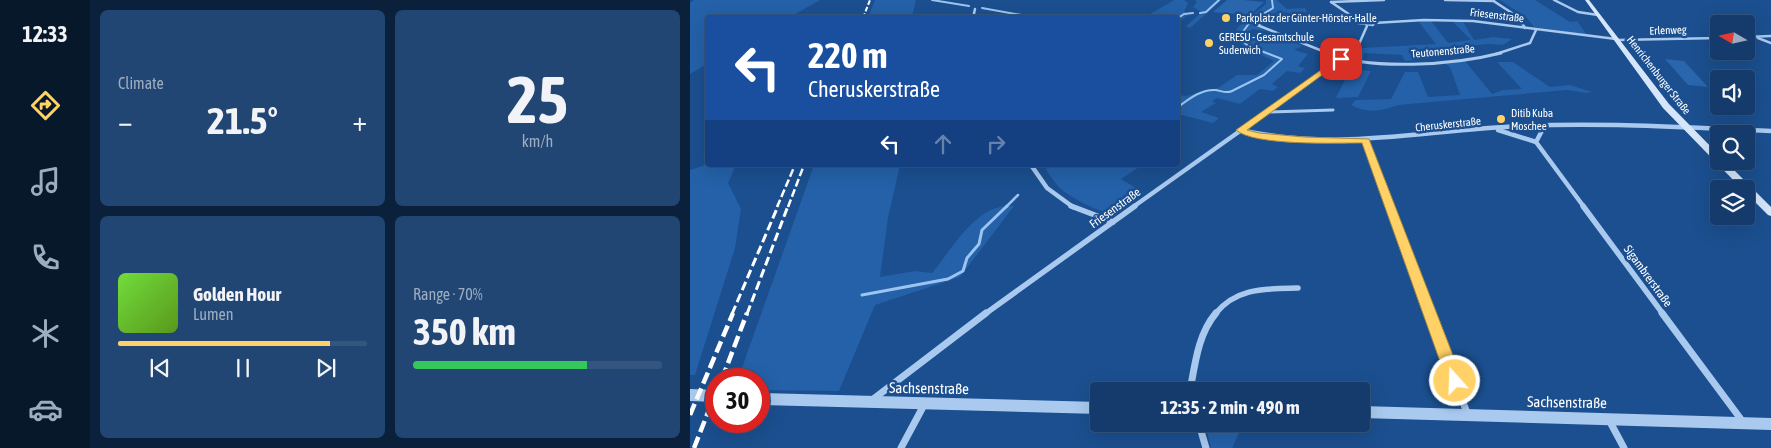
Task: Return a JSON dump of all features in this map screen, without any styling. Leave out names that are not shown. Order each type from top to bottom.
[{"type":"main road","name":"Henrichenburger Straße","points":[[1587,0],[1666,106],[1710,152]]},
{"type":"main road","name":"Henrichenburger Straße","points":[[1728,170],[1771,213]]},
{"type":"street","points":[[1329,1],[1384,0]]},
{"type":"street","points":[[1445,0],[1493,0],[1518,17],[1526,28]]},
{"type":"street","points":[[1554,0],[1578,12],[1598,15]]},
{"type":"street","points":[[1329,1],[1360,21],[1374,23]]},
{"type":"street","points":[[974,15],[975,9]]},
{"type":"street","name":"Teutonenstraße","points":[[1282,13],[1257,25],[1341,59],[1355,62],[1387,64],[1469,58],[1522,47],[1532,42],[1536,30]]},
{"type":"street","name":"Friesenstraße","points":[[1374,23],[1438,20],[1486,22],[1616,40]]},
{"type":"street","points":[[1360,21],[1359,24],[1367,26],[1374,25],[1374,23]]},
{"type":"street","name":"Friesenstraße","points":[[868,403],[1007,297],[1341,59],[1359,44],[1367,26]]},
{"type":"street","points":[[1755,36],[1771,36]]},
{"type":"street","points":[[1755,36],[1771,43]]},
{"type":"street","name":"Erlenweg","points":[[1616,40],[1710,38]]},
{"type":"street","points":[[1268,112],[1333,110]]},
{"type":"street","points":[[1494,128],[1536,142],[1545,125]]},
{"type":"street","name":"Cheruskerstraße","points":[[1240,130],[1259,136],[1304,140],[1366,140],[1545,125],[1771,131]]},
{"type":"street","points":[[1366,140],[1468,416]]},
{"type":"street","name":"Sigambrerstraße","points":[[1536,142],[1743,422]]},
{"type":"street","points":[[1032,167],[1040,182],[1050,193],[1088,213],[1112,222]]},
{"type":"street","points":[[1191,382],[1197,348],[1203,329],[1216,311],[1234,297],[1248,291],[1298,288]]},
{"type":"street","points":[[690,395],[705,396]]},
{"type":"street","name":"Sachsenstraße","points":[[770,399],[924,405],[1090,408]]},
{"type":"street","points":[[901,448],[924,405]]},
{"type":"street","name":"Sachsenstraße","points":[[1370,412],[1771,424]]},
{"type":"street","points":[[1608,420],[1624,448]]},
{"type":"street","points":[[1201,432],[1206,448]]},
{"type":"shaded area","points":[[694,0],[820,0],[794,15],[705,15],[705,65],[690,74],[690,3]]},
{"type":"shaded area","points":[[875,0],[916,0],[912,15],[869,15]]},
{"type":"shaded area","points":[[1174,0],[1184,0],[1188,3],[1184,12],[1188,15],[1180,21],[1180,15],[1148,15]]},
{"type":"shaded area","points":[[1195,0],[1222,0],[1190,28],[1186,26],[1202,12],[1193,7],[1197,2]]},
{"type":"shaded area","points":[[1266,0],[1277,0],[1287,9],[1305,8],[1307,12],[1289,13],[1279,11],[1251,24],[1266,31],[1253,29],[1243,36],[1267,37],[1277,35],[1302,46],[1294,50],[1308,54],[1298,66],[1305,68],[1300,73],[1287,71],[1272,84],[1278,87],[1273,91],[1260,89],[1240,104],[1217,98],[1212,101],[1216,103],[1201,112],[1219,118],[1213,123],[1180,115],[1180,95],[1186,96],[1218,88],[1237,75],[1257,75],[1274,61],[1246,48],[1232,36],[1239,26],[1266,4]]},
{"type":"shaded area","points":[[1500,0],[1535,0],[1570,22],[1577,21],[1587,35],[1534,27],[1527,18]]},
{"type":"shaded area","points":[[1418,21],[1431,21],[1448,43],[1471,40],[1453,22],[1463,22],[1474,40],[1493,37],[1512,39],[1503,45],[1488,44],[1408,52],[1416,60],[1405,61],[1402,55],[1364,53],[1363,60],[1349,58],[1349,55],[1363,48],[1436,44]]},
{"type":"shaded area","points":[[1465,61],[1492,94],[1503,90],[1522,89],[1497,62],[1513,62],[1550,87],[1570,85],[1592,92],[1567,90],[1398,105],[1374,111],[1363,110],[1351,105],[1356,100],[1391,99],[1405,72],[1418,72],[1428,97],[1460,95],[1450,67],[1444,63]]},
{"type":"shaded area","points":[[1343,62],[1349,64],[1350,69],[1371,71],[1358,97],[1336,98],[1349,72],[1331,70]]},
{"type":"shaded area","points":[[705,162],[705,167],[735,167],[728,183],[741,209],[735,248],[695,375],[690,375],[690,170],[703,166]]},
{"type":"shaded area","points":[[813,167],[900,167],[888,218],[880,277],[915,271],[932,273],[957,240],[977,219],[989,211],[1001,207],[1014,206],[960,277],[875,305],[839,391],[770,390],[770,368],[742,368]]},
{"type":"shaded area","points":[[1048,167],[1139,167],[1121,179],[1144,193],[1120,210],[1105,212],[1082,203],[1062,190],[1046,170]]},
{"type":"shaded area","points":[[1207,432],[1240,432],[1232,448],[1211,448]]},
{"type":"building","points":[[1227,0],[1264,2],[1250,15],[1213,12]]},
{"type":"building","points":[[1665,59],[1684,61],[1708,87],[1688,85]]},
{"type":"waterway","points":[[932,0],[969,6]]},
{"type":"waterway","points":[[1200,13],[1206,12],[1219,0]]},
{"type":"waterway","points":[[1180,106],[1205,91],[1230,92],[1264,75],[1282,59],[1248,46],[1239,37],[1250,22],[1273,8],[1272,0]]},
{"type":"waterway","points":[[982,8],[1021,15]]},
{"type":"waterway","points":[[1180,17],[1193,13]]},
{"type":"waterway","points":[[1007,206],[1018,195]]},
{"type":"waterway","points":[[862,295],[948,279],[963,271],[967,258],[979,244],[982,230],[1007,206]]},
{"type":"railway","points":[[864,15],[870,0]]},
{"type":"railway","points":[[777,207],[794,167]]},
{"type":"railway","points":[[788,207],[803,167]]},
{"type":"railway","points":[[732,314],[778,206]]},
{"type":"railway","points":[[747,314],[788,206]]},
{"type":"railway","points":[[690,415],[733,313]]},
{"type":"railway","points":[[726,368],[747,313]]},
{"type":"railway","points":[[694,448],[705,420]]},
{"type":"place","name":"Parkplatz der Günter-Hörster-Halle","points":[[1226,18]]},
{"type":"place","name":"GERESU - Gesamtschule Suderwich","points":[[1209,43]]},
{"type":"place","name":"Ditib Kuba Moschee","points":[[1501,119]]},
{"type":"route","points":[[1341,59],[1240,130],[1259,136],[1304,140],[1366,140],[1455,381]]}]
